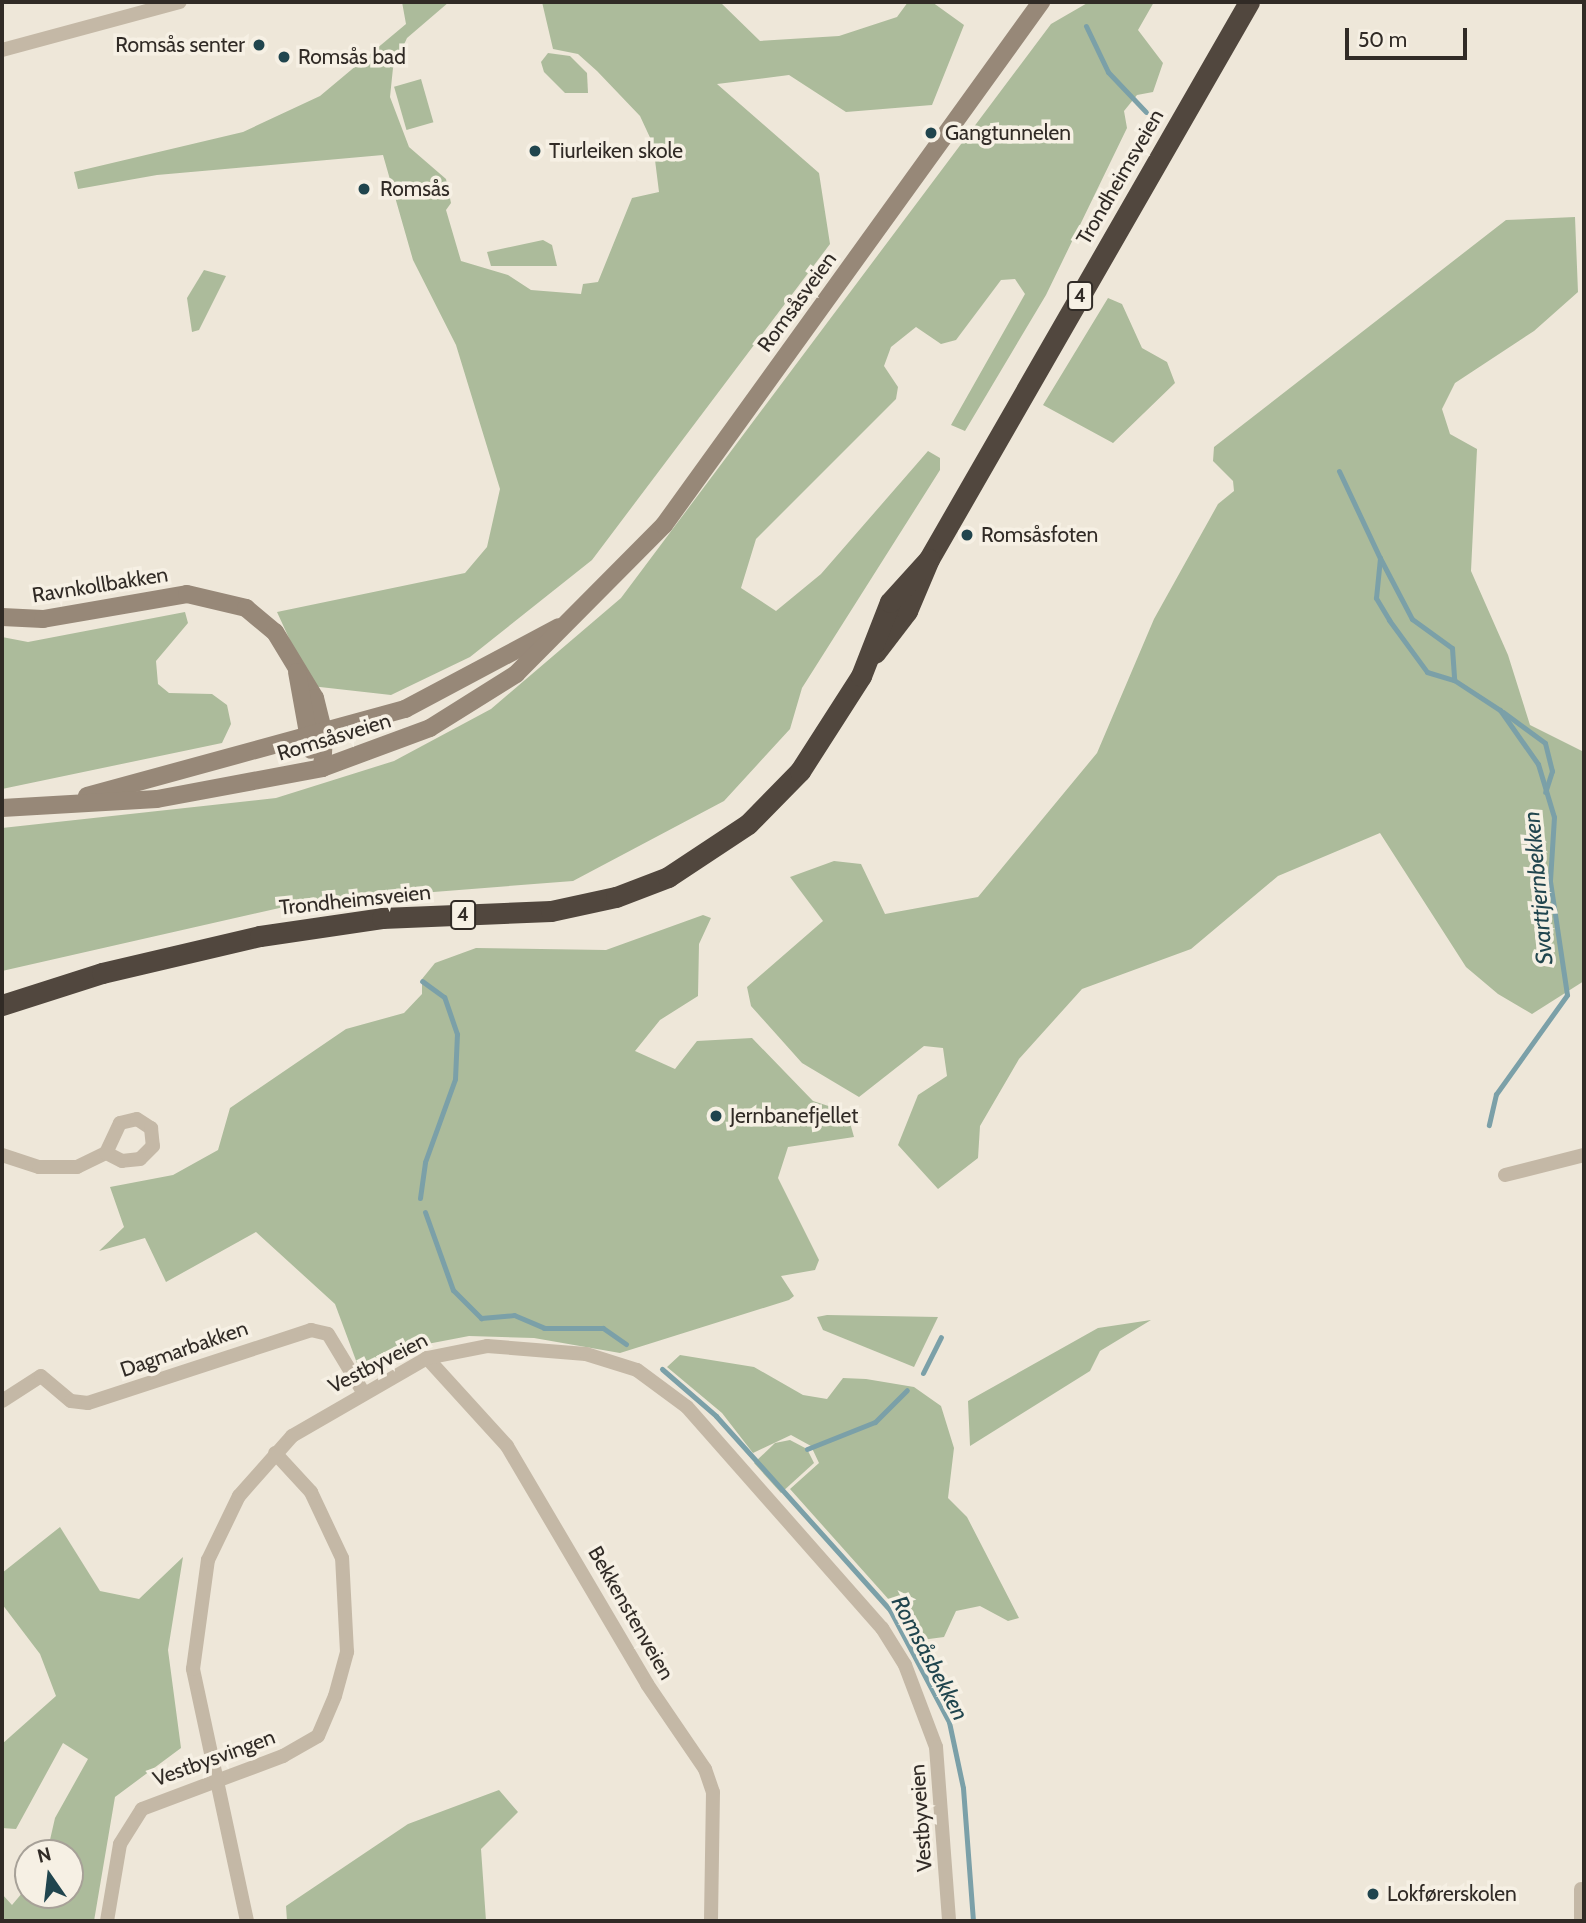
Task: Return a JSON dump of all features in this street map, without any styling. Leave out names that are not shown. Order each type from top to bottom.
[{"type":"highway","name":"Trondheimsveien","points":[[2,1005],[102,973],[260,936],[382,918],[551,911],[641,888],[709,854],[768,806],[815,752],[869,660],[907,611],[929,559],[1249,2]]},
{"type":"street","points":[[2,50],[148,14],[180,2]]},
{"type":"street","name":"Romsåsveien","points":[[2,808],[179,797],[323,768],[388,747],[456,713],[543,653],[664,526],[1041,2]]},
{"type":"street","name":"Ravnkollbakken","points":[[2,617],[43,619],[171,595],[218,597],[267,622],[315,698],[324,734],[323,768]]},
{"type":"street","name":"Romsåsveien","points":[[67,802],[305,740],[436,696],[576,616]]},
{"type":"street","name":"Ravnkollbakken","points":[[297,672],[305,740],[323,768]]},
{"type":"street","points":[[2,1156],[65,1169],[106,1153]]},
{"type":"street","points":[[1505,1175],[1584,1155]]},
{"type":"street","name":"Dagmarbakken","points":[[2,1401],[41,1376],[71,1401],[88,1403],[311,1330],[328,1334],[363,1392]]},
{"type":"street","name":"Vestbyveien","points":[[247,1921],[193,1669],[196,1610],[223,1523],[275,1453],[363,1392],[427,1358],[452,1349],[531,1346],[619,1361],[696,1417],[790,1519],[905,1665],[941,1773],[949,1921]]},
{"type":"street","name":"Bekkenstenveien","points":[[427,1358],[508,1446],[647,1684],[705,1769],[713,1792],[711,1921]]},
{"type":"street","name":"Vestbysvingen","points":[[107,1921],[120,1844],[142,1809],[283,1756],[318,1736],[347,1652],[342,1558],[311,1492],[275,1453]]},
{"type":"street","points":[[1581,1889],[1581,1921]]},
{"type":"green space","points":[[402,2],[449,2],[407,38],[393,68],[390,97],[409,147],[446,179],[451,203],[446,210],[461,261],[508,275],[531,290],[581,294],[583,284],[598,282],[632,198],[659,192],[653,144],[640,116],[597,71],[578,54],[553,49],[542,2],[720,2],[760,41],[839,36],[897,17],[908,2],[932,2],[964,25],[932,105],[846,112],[789,75],[717,84],[819,173],[830,244],[592,560],[470,657],[391,695],[311,686],[277,612],[465,573],[487,547],[500,489],[456,345],[413,260],[383,155],[157,175],[78,189],[74,172],[243,132],[320,96],[406,24]]},
{"type":"green space","points":[[1089,2],[1154,2],[1138,30],[1163,63],[1153,92],[1137,95],[1124,111],[1127,128],[1046,295],[965,431],[951,425],[1025,294],[1015,279],[1001,280],[956,340],[941,344],[916,327],[891,347],[884,366],[898,387],[896,399],[756,539],[741,588],[776,611],[821,574],[928,451],[940,458],[940,470],[802,688],[790,729],[724,801],[573,881],[306,902],[2,971],[2,828],[276,798],[394,761],[491,709],[621,598],[1051,24]]},
{"type":"green space","points":[[548,53],[570,56],[587,73],[588,93],[565,93],[544,72],[541,62]]},
{"type":"green space","points":[[421,79],[433,122],[406,130],[394,87]]},
{"type":"green space","points":[[1575,217],[1578,292],[1534,331],[1455,383],[1442,409],[1450,434],[1477,449],[1471,571],[1508,655],[1530,725],[1584,752],[1584,981],[1532,1014],[1498,994],[1466,967],[1380,833],[1278,876],[1191,949],[1082,989],[1019,1059],[980,1126],[978,1158],[938,1189],[898,1145],[918,1095],[947,1076],[943,1048],[924,1046],[859,1097],[802,1063],[751,1006],[747,987],[823,921],[790,877],[834,861],[861,864],[885,914],[978,897],[1097,753],[1154,619],[1218,504],[1234,491],[1233,481],[1213,461],[1214,447],[1506,220]]},
{"type":"green space","points":[[543,240],[552,245],[557,266],[491,266],[487,252]]},
{"type":"green space","points":[[204,270],[226,276],[199,330],[192,332],[187,298]]},
{"type":"green space","points":[[1108,298],[1122,304],[1142,348],[1167,362],[1175,383],[1113,443],[1043,405]]},
{"type":"green space","points":[[185,612],[188,623],[156,661],[158,684],[169,693],[212,694],[227,705],[231,724],[222,743],[2,789],[2,637],[28,642]]},
{"type":"green space","points":[[703,915],[711,918],[699,944],[698,996],[660,1020],[635,1051],[675,1069],[697,1041],[752,1038],[813,1101],[847,1112],[854,1137],[788,1147],[778,1178],[819,1260],[815,1270],[781,1276],[794,1296],[789,1300],[620,1353],[534,1338],[469,1336],[422,1345],[361,1374],[335,1304],[256,1232],[166,1282],[145,1238],[99,1251],[124,1227],[110,1187],[173,1175],[218,1150],[230,1108],[346,1029],[404,1013],[422,994],[422,979],[435,963],[476,948],[606,950]]},
{"type":"green space","points":[[817,1317],[938,1317],[914,1367],[823,1330]]},
{"type":"green space","points":[[1151,1320],[1100,1351],[1090,1371],[970,1446],[968,1401],[1098,1328]]},
{"type":"green space","points":[[680,1355],[754,1367],[803,1395],[827,1399],[843,1378],[866,1379],[914,1387],[941,1406],[954,1448],[948,1498],[967,1517],[1019,1618],[1008,1621],[980,1606],[956,1611],[944,1637],[914,1641],[899,1611],[790,1489],[819,1463],[811,1446],[791,1435],[753,1453],[722,1413],[667,1367]]},
{"type":"green space","points":[[790,1440],[807,1449],[814,1463],[781,1493],[754,1463],[775,1443]]},
{"type":"green space","points":[[60,1527],[100,1591],[139,1599],[183,1557],[168,1650],[181,1748],[115,1797],[94,1921],[2,1921],[2,1894],[12,1905],[14,1903],[14,1909],[84,1909],[84,1839],[50,1839],[55,1818],[88,1759],[63,1743],[16,1829],[2,1828],[2,1744],[56,1696],[40,1654],[2,1604],[2,1573]]},
{"type":"green space","points":[[499,1790],[518,1812],[481,1849],[486,1921],[287,1921],[286,1906],[408,1824]]},
{"type":"waterway","name":"Svarttjernbekken","points":[[1086,26],[1108,72],[1146,112]]},
{"type":"waterway","name":"Svarttjernbekken","points":[[1339,471],[1380,558],[1376,598],[1389,620],[1427,672],[1454,680],[1500,710],[1538,764],[1554,817],[1550,881],[1567,995],[1496,1094],[1489,1125]]},
{"type":"waterway","name":"Svarttjernbekken","points":[[1380,558],[1412,619],[1452,648],[1454,680]]},
{"type":"waterway","name":"Svarttjernbekken","points":[[1503,712],[1545,743],[1552,771],[1545,792]]},
{"type":"waterway","name":"Romsåsbekken","points":[[420,1198],[425,1162],[455,1079],[457,1034],[444,997],[422,981]]},
{"type":"waterway","name":"Romsåsbekken","points":[[425,1212],[453,1290],[481,1318],[514,1315],[544,1328],[603,1328],[626,1344]]},
{"type":"waterway","points":[[923,1373],[941,1337]]},
{"type":"waterway","name":"Romsåsbekken","points":[[662,1369],[716,1416],[890,1610],[949,1722],[963,1788],[973,1921]]},
{"type":"waterway","points":[[807,1449],[875,1422],[907,1390]]},
{"type":"place","name":"Romsås senter","points":[[259,45]]},
{"type":"place","name":"Romsås bad","points":[[284,57]]},
{"type":"place","name":"Gangtunnelen","points":[[931,133]]},
{"type":"place","name":"Tiurleiken skole","points":[[535,151]]},
{"type":"place","name":"Romsås","points":[[364,189]]},
{"type":"place","name":"Romsåsfoten","points":[[967,535]]},
{"type":"place","name":"Jernbanefjellet","points":[[716,1116]]},
{"type":"place","name":"Lokførerskolen","points":[[1373,1894]]}]
